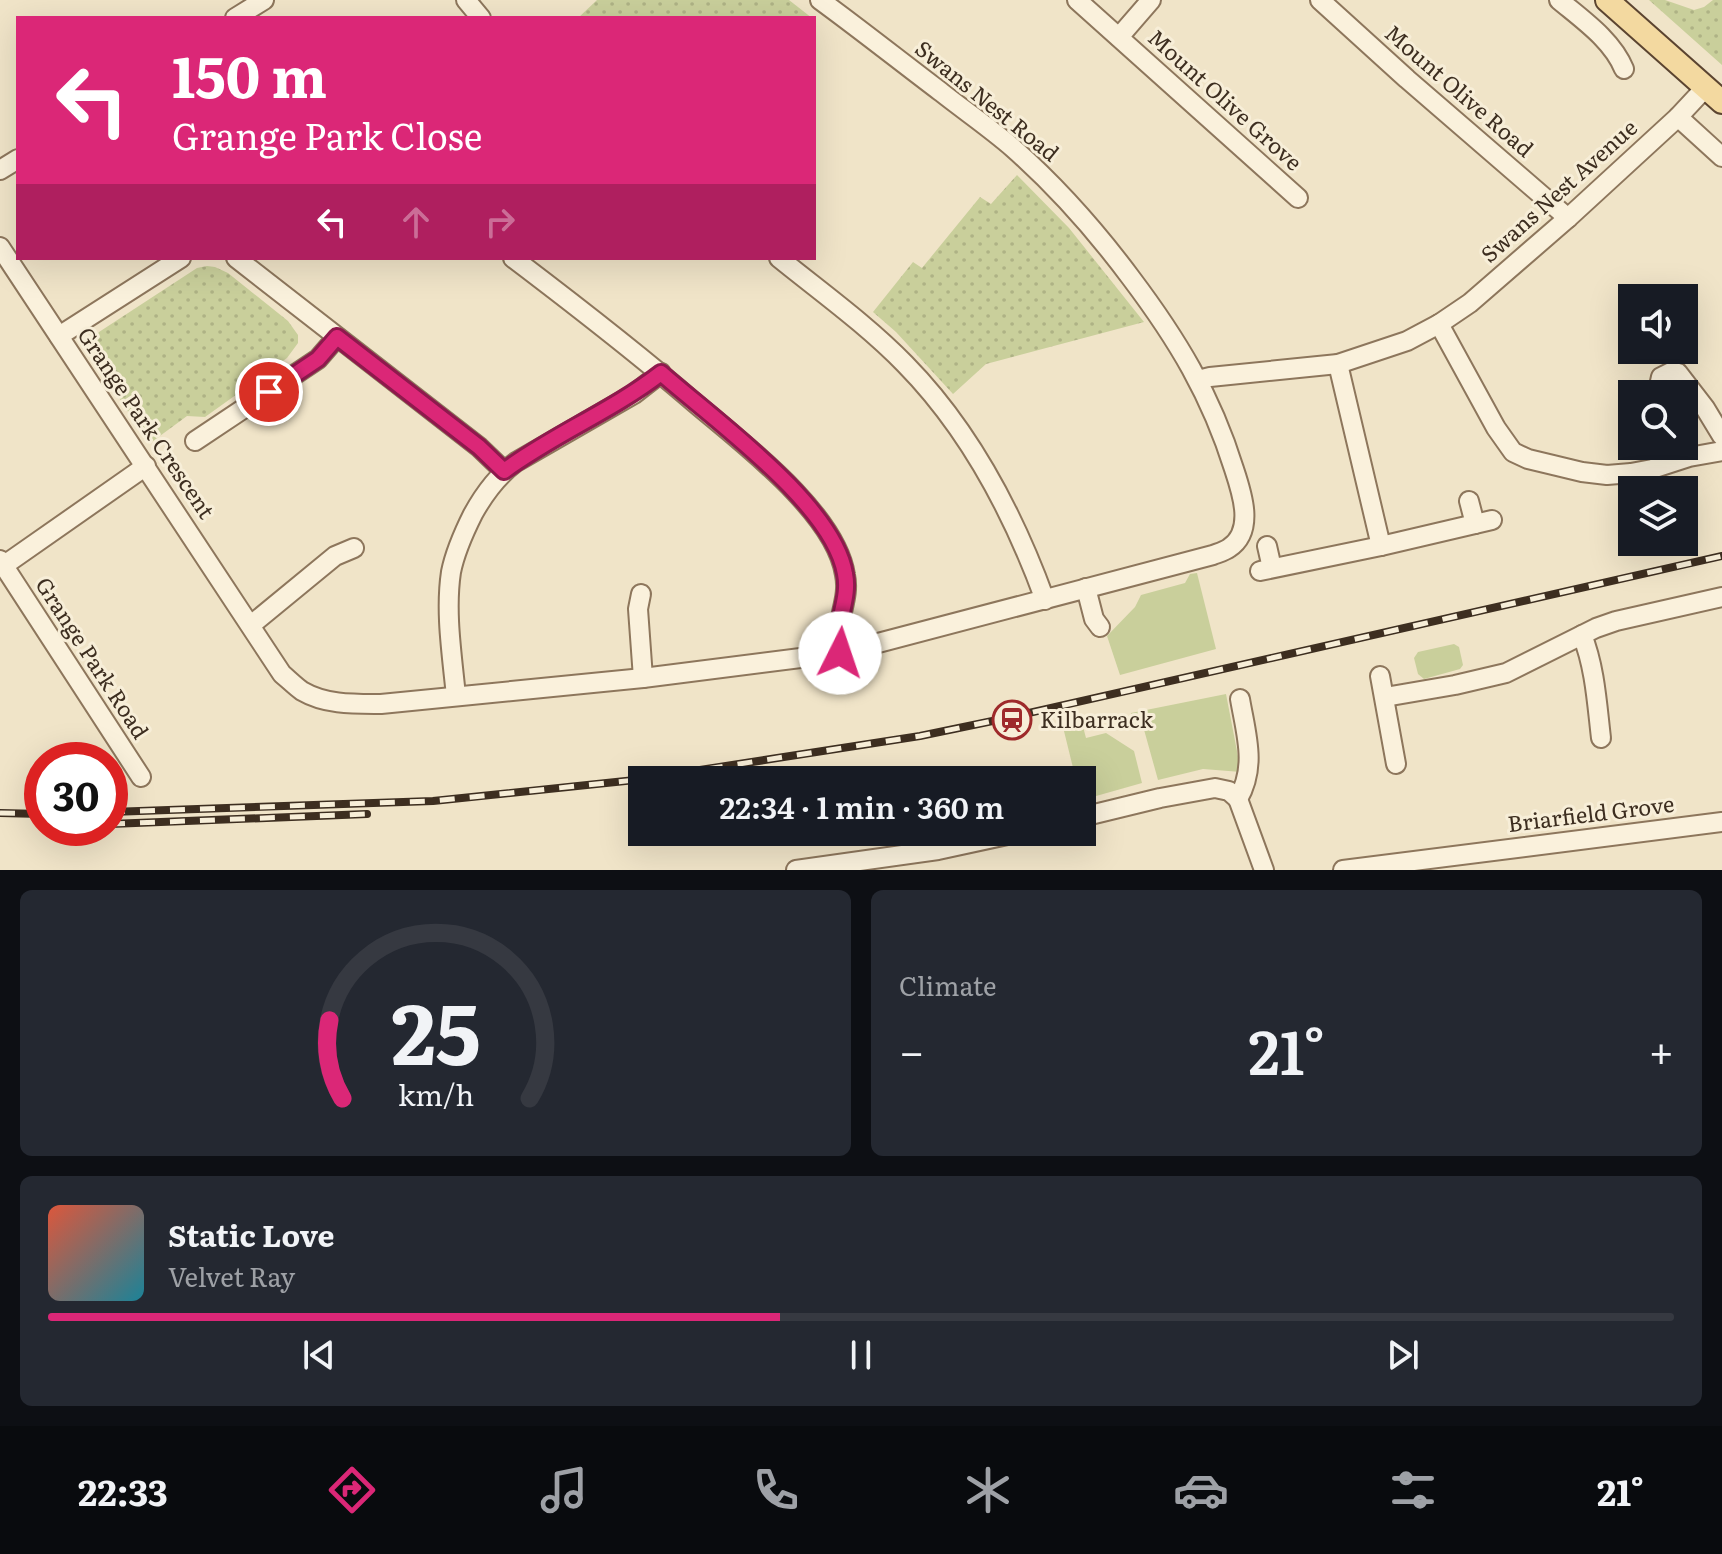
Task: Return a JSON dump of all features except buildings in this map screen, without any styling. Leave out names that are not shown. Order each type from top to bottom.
[{"type":"main road","points":[[1607,0],[1714,95]]},
{"type":"street","points":[[238,16],[264,0]]},
{"type":"street","points":[[466,0],[479,16]]},
{"type":"street","name":"Swans Nest Road","points":[[820,0],[1013,148],[1065,198],[1104,242],[1176,339],[1222,430],[1245,515],[1244,527],[1237,541],[1213,555],[1045,600]]},
{"type":"street","name":"Mount Olive Grove","points":[[1077,0],[1298,198]]},
{"type":"street","name":"Mount Olive Grove","points":[[1119,37],[1151,0]]},
{"type":"street","name":"Mount Olive Road","points":[[1320,0],[1568,218]]},
{"type":"street","points":[[1559,0],[1618,55],[1624,69]]},
{"type":"street","name":"Swans Nest Avenue","points":[[1198,380],[1338,364],[1407,341],[1439,324],[1470,303],[1678,117],[1714,95]]},
{"type":"street","points":[[1678,117],[1722,157]]},
{"type":"street","name":"Grange Park Crescent","points":[[0,247],[282,674],[303,691],[324,700],[346,705],[381,704],[643,678],[840,653],[1045,600]]},
{"type":"street","points":[[59,336],[178,260]]},
{"type":"street","points":[[239,260],[479,447],[504,471]]},
{"type":"street","points":[[516,260],[661,373],[748,446],[801,498],[826,530],[840,555],[845,574],[840,653]]},
{"type":"street","points":[[781,260],[890,350],[929,390],[971,448],[1013,523],[1045,600]]},
{"type":"street","points":[[1439,324],[1496,428],[1513,452],[1553,465],[1607,475],[1652,469],[1668,460]]},
{"type":"street","points":[[195,441],[318,359],[337,337]]},
{"type":"street","points":[[1338,364],[1381,546]]},
{"type":"street","points":[[1660,380],[1671,372],[1678,373],[1683,380]]},
{"type":"street","points":[[456,696],[449,596],[452,570],[463,534],[481,501],[504,471],[634,394],[661,373]]},
{"type":"street","points":[[1698,399],[1722,436]]},
{"type":"street","points":[[1698,450],[1722,451]]},
{"type":"street","name":"Grange Park Road","points":[[141,777],[2,563],[146,466]]},
{"type":"street","points":[[1267,546],[1266,570],[1484,522],[1469,501]]},
{"type":"street","points":[[251,625],[335,556],[354,548]]},
{"type":"street","points":[[1086,588],[1094,619],[1100,627]]},
{"type":"street","points":[[641,594],[638,609],[643,678]]},
{"type":"street","points":[[1385,697],[1506,673],[1616,621],[1722,597]]},
{"type":"street","points":[[1582,635],[1589,650],[1601,738]]},
{"type":"street","points":[[1380,676],[1396,764]]},
{"type":"street","points":[[1238,799],[1250,763],[1240,699]]},
{"type":"street","points":[[1096,814],[1215,788],[1229,791],[1238,799],[1264,870]]},
{"type":"street","name":"Briarfield Grove","points":[[1343,870],[1468,862],[1722,822]]},
{"type":"street","points":[[796,870],[956,846]]},
{"type":"street","points":[[938,850],[942,870]]},
{"type":"green space","points":[[597,0],[789,0],[809,16],[580,16]]},
{"type":"green space","points":[[1649,0],[1665,0],[1694,10],[1713,0],[1722,0],[1722,65]]},
{"type":"green space","points":[[1017,175],[1069,228],[1144,322],[986,364],[953,394],[896,332],[873,312],[913,262],[922,268],[980,197],[991,204]]},
{"type":"green space","points":[[207,266],[228,273],[288,321],[298,335],[298,343],[287,358],[205,417],[187,416],[149,444],[96,362],[95,339],[99,332],[197,268]]},
{"type":"green space","points":[[1197,573],[1216,649],[1120,675],[1107,636],[1135,607],[1141,595],[1185,583],[1190,574]]},
{"type":"green space","points":[[1454,644],[1459,647],[1463,665],[1460,669],[1424,679],[1418,674],[1414,658],[1418,652]]},
{"type":"green space","points":[[1226,694],[1241,772],[1203,769],[1158,780],[1143,726],[1134,728],[1131,713]]},
{"type":"green space","points":[[1082,723],[1086,738],[1106,733],[1134,751],[1142,783],[1096,796],[1096,766],[1073,766],[1063,727]]},
{"type":"railway","points":[[128,811],[433,801],[635,780],[920,736],[1722,556]]},
{"type":"railway","points":[[0,813],[24,814]]},
{"type":"railway","points":[[128,823],[367,814]]},
{"type":"place","name":"Kilbarrack","points":[[1012,720]]},
{"type":"route","points":[[269,392],[318,359],[337,337],[479,447],[504,471],[634,394],[661,373],[748,446],[801,498],[826,530],[840,555],[845,574],[840,653]]}]
